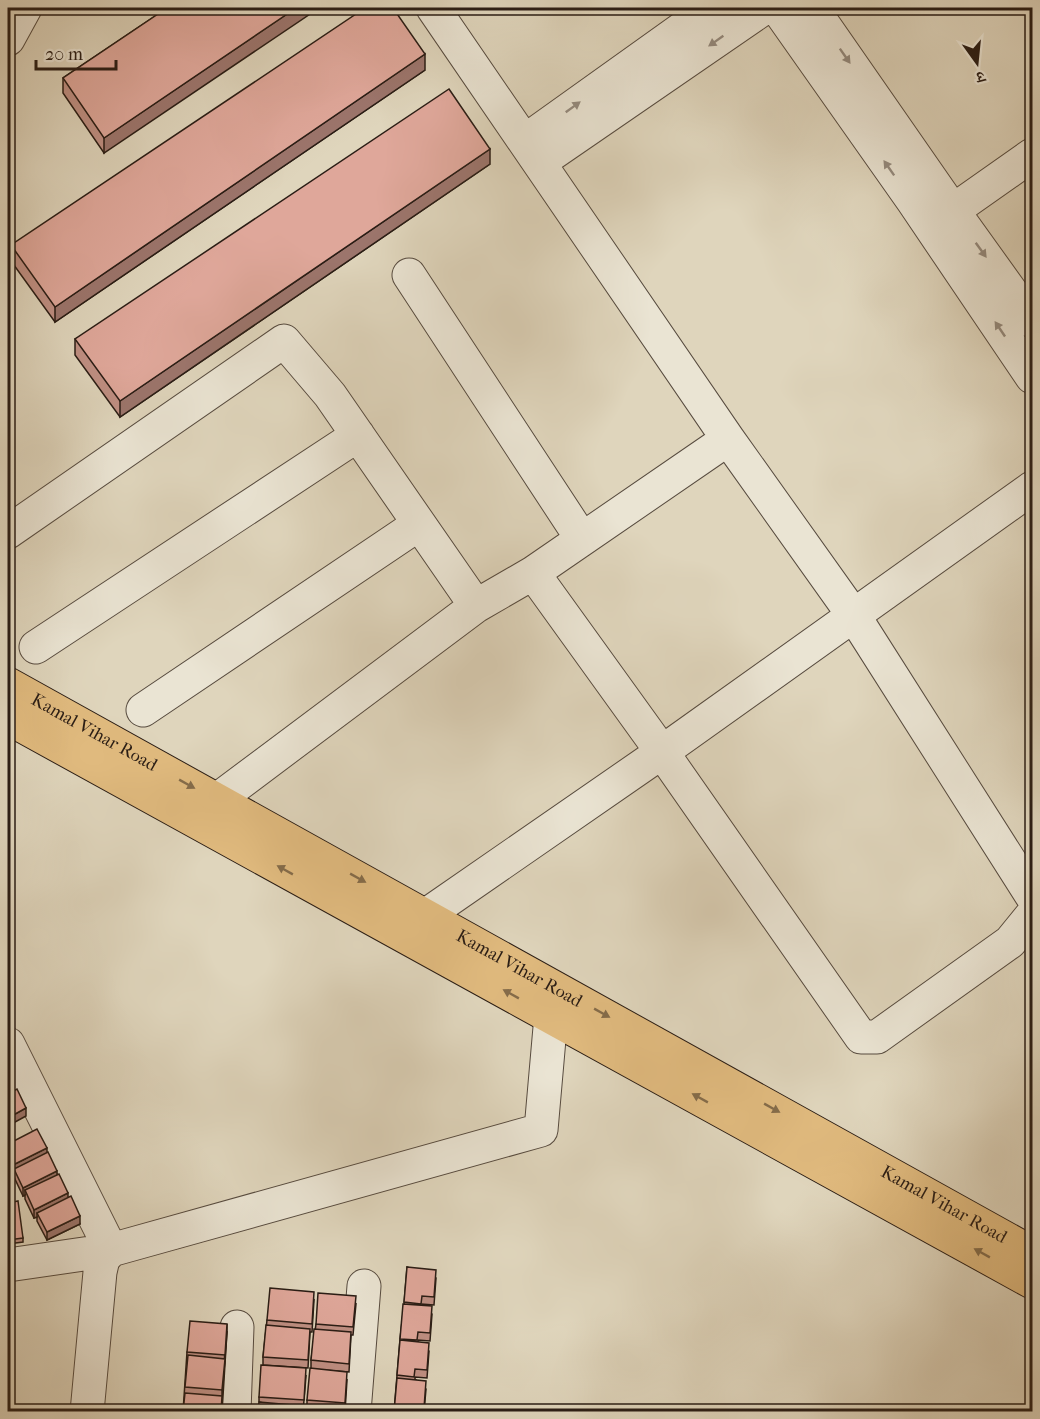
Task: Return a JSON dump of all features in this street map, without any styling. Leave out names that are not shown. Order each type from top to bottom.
[{"type":"main road","name":"Kamal Vihar Road","points":[[8,684],[1032,1253]]},
{"type":"main road","name":"Kamal Vihar Road","points":[[8,718],[1032,1282]]},
{"type":"street","points":[[8,39],[25,8]]},
{"type":"street","points":[[433,8],[728,439],[854,616],[1032,896]]},
{"type":"street","points":[[532,152],[711,8]]},
{"type":"street","points":[[532,152],[764,8]]},
{"type":"street","points":[[777,8],[942,219],[1032,321]]},
{"type":"street","points":[[812,8],[942,219],[1032,377]]},
{"type":"street","points":[[942,219],[1032,155]]},
{"type":"street","points":[[409,275],[582,539]]},
{"type":"street","points":[[8,532],[284,341],[330,395],[476,606]]},
{"type":"street","points":[[36,647],[358,435]]},
{"type":"street","points":[[218,800],[476,606],[533,573],[728,439]]},
{"type":"street","points":[[425,916],[662,752],[1032,488]]},
{"type":"street","points":[[143,710],[420,524]]},
{"type":"street","points":[[533,573],[662,752],[861,1037],[877,1037],[1010,942],[1032,915]]},
{"type":"street","points":[[8,1265],[111,1250],[541,1130],[551,1016]]},
{"type":"street","points":[[8,1044],[111,1250]]},
{"type":"street","points":[[87,1412],[100,1272],[103,1259],[111,1250]]},
{"type":"street","points":[[354,1412],[364,1286]]},
{"type":"street","points":[[234,1412],[237,1327]]},
{"type":"building","points":[[167,8],[296,8],[104,138],[63,78]]},
{"type":"building","points":[[365,8],[393,8],[425,54],[55,307],[11,245]]},
{"type":"building","points":[[449,89],[490,149],[120,401],[75,339]]},
{"type":"building","points":[[8,1074],[14,1085],[8,1088]]},
{"type":"building","points":[[17,1089],[26,1108],[8,1118],[8,1094]]},
{"type":"building","points":[[37,1129],[47,1148],[13,1165],[8,1154],[8,1144]]},
{"type":"building","points":[[48,1152],[57,1171],[23,1188],[14,1169]]},
{"type":"building","points":[[59,1174],[68,1193],[34,1210],[25,1190]]},
{"type":"building","points":[[71,1196],[80,1216],[47,1232],[37,1213]]},
{"type":"building","points":[[18,1201],[23,1238],[8,1240],[8,1203]]},
{"type":"building","points":[[407,1267],[436,1270],[434,1297],[422,1296],[421,1304],[404,1302]]},
{"type":"building","points":[[270,1288],[314,1292],[312,1324],[267,1320]]},
{"type":"building","points":[[318,1293],[356,1296],[353,1327],[316,1324]]},
{"type":"building","points":[[403,1304],[432,1306],[430,1333],[418,1332],[417,1340],[400,1339]]},
{"type":"building","points":[[190,1321],[227,1324],[225,1355],[187,1352]]},
{"type":"building","points":[[266,1325],[310,1329],[308,1360],[263,1357]]},
{"type":"building","points":[[314,1329],[351,1332],[349,1364],[311,1360]]},
{"type":"building","points":[[400,1340],[429,1343],[427,1370],[415,1369],[414,1377],[397,1375]]},
{"type":"building","points":[[188,1355],[225,1359],[222,1390],[185,1387]]},
{"type":"building","points":[[261,1365],[306,1368],[304,1400],[259,1397]]},
{"type":"building","points":[[310,1368],[347,1372],[345,1403],[307,1400]]},
{"type":"building","points":[[397,1378],[426,1381],[424,1408],[412,1407],[412,1412],[394,1412]]},
{"type":"building","points":[[185,1393],[222,1396],[221,1412],[183,1412]]},
{"type":"building","points":[[259,1402],[303,1406],[303,1412],[258,1412]]},
{"type":"building","points":[[307,1406],[345,1409],[345,1412],[307,1412]]}]
